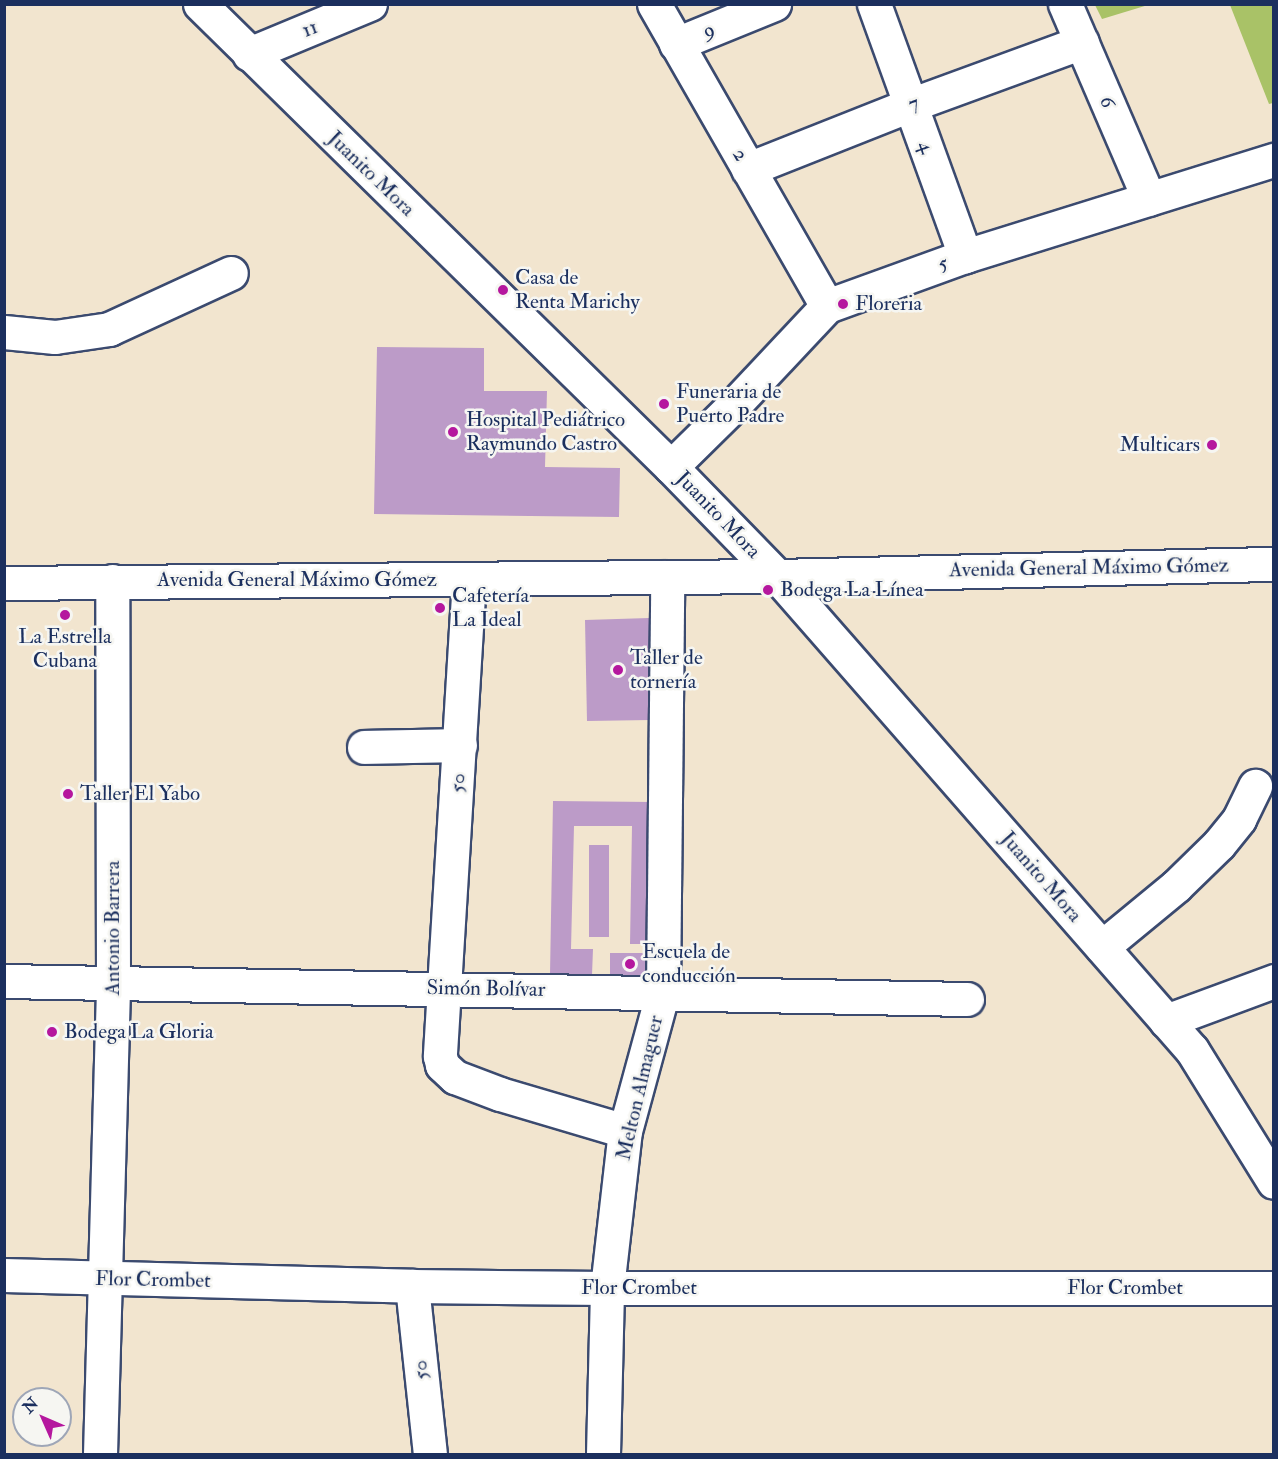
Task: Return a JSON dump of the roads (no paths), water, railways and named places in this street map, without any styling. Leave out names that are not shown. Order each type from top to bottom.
[{"type":"street","name":"Juanito Mora","points":[[200,4],[671,466],[777,576],[1192,1050],[1274,1182]]},
{"type":"street","name":"11","points":[[249,54],[370,4]]},
{"type":"street","name":"2","points":[[654,4],[827,306]]},
{"type":"street","name":"9","points":[[676,44],[774,4]]},
{"type":"street","name":"4","points":[[874,4],[965,256]]},
{"type":"street","name":"6","points":[[1065,4],[1149,199]]},
{"type":"street","name":"7","points":[[748,169],[910,105],[1082,42]]},
{"type":"street","name":"5","points":[[671,466],[737,402],[827,306],[965,256],[1274,160]]},
{"type":"street","points":[[4,332],[55,337],[109,329],[231,273]]},
{"type":"street","name":"Avenida General Máximo Gómez","points":[[4,583],[777,576],[1274,564]]},
{"type":"street","name":"Melton Almaguer","points":[[603,1455],[607,1288],[625,1131],[663,991],[667,577]]},
{"type":"street","name":"50","points":[[469,579],[446,988],[440,1056],[442,1065],[455,1077],[500,1094],[625,1131]]},
{"type":"street","name":"Antonio Barrera","points":[[100,1455],[113,984],[112,581]]},
{"type":"street","points":[[364,747],[460,745]]},
{"type":"street","points":[[1102,947],[1176,886],[1219,844],[1239,819],[1255,786]]},
{"type":"street","name":"Simón Bolívar","points":[[4,981],[663,991],[967,999]]},
{"type":"street","points":[[1166,1021],[1274,981]]},
{"type":"street","name":"Flor Crombet","points":[[4,1275],[106,1280],[607,1288],[1274,1288]]},
{"type":"street","name":"50","points":[[412,1286],[430,1455]]},
{"type":"place","name":"Casa de Renta Marichy","points":[[503,290]]},
{"type":"place","name":"Floreria","points":[[843,304]]},
{"type":"place","name":"Funeraria de Puerto Padre","points":[[664,404]]},
{"type":"place","name":"Hospital Pediátrico Raymundo Castro","points":[[453,432]]},
{"type":"place","name":"Multicars","points":[[1212,445]]},
{"type":"place","name":"Bodega La Línea","points":[[768,590]]},
{"type":"place","name":"Cafetería La Ideal","points":[[440,608]]},
{"type":"place","name":"La Estrella Cubana","points":[[65,615]]},
{"type":"place","name":"Taller de tornería","points":[[618,670]]},
{"type":"place","name":"Taller El Yabo","points":[[68,794]]},
{"type":"place","name":"Escuela de conducción","points":[[630,964]]},
{"type":"place","name":"Bodega La Gloria","points":[[52,1032]]}]
